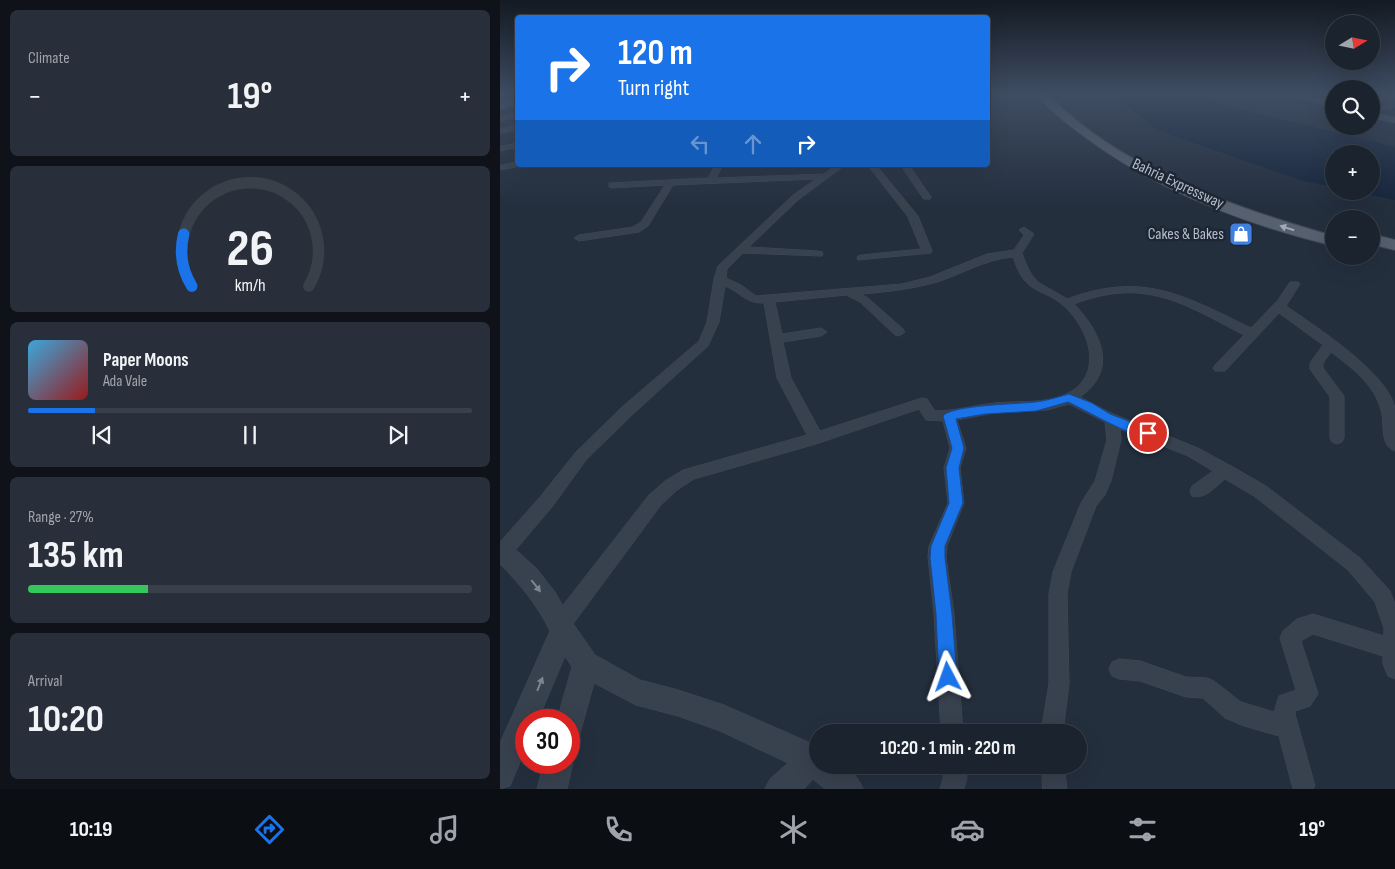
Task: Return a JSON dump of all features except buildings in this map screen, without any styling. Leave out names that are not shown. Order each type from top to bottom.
[{"type":"main road","name":"Bahria Expressway","points":[[1083,130],[1096,140],[1156,175],[1207,199],[1257,218],[1325,239]]},
{"type":"main road","name":"Bahria Expressway","points":[[1104,130],[1158,164],[1245,202],[1325,227]]},
{"type":"main road","points":[[1380,241],[1395,245]]},
{"type":"main road","points":[[1380,253],[1395,257]]},
{"type":"street","points":[[500,149],[515,146]]},
{"type":"street","points":[[500,160],[515,157]]},
{"type":"street","points":[[501,173],[515,166]]},
{"type":"street","points":[[711,180],[718,167]]},
{"type":"street","points":[[809,759],[796,751],[724,719],[678,703],[636,692],[586,664],[561,628],[547,600],[529,577],[507,556],[501,553],[546,502],[581,456],[627,411],[704,343],[713,322],[722,268],[795,198],[838,167]]},
{"type":"street","points":[[875,167],[927,196]]},
{"type":"street","points":[[862,258],[926,251],[904,184],[905,167]]},
{"type":"street","points":[[612,185],[826,176]]},
{"type":"street","points":[[579,238],[636,230],[645,224],[671,182]]},
{"type":"street","points":[[1017,253],[1029,234],[1024,230]]},
{"type":"street","points":[[742,250],[818,254]]},
{"type":"street","points":[[719,280],[741,289],[748,297],[755,300],[847,292],[910,285],[934,279],[991,256],[1017,253]]},
{"type":"street","points":[[500,776],[561,628],[665,489],[689,474],[816,438],[922,404],[931,416],[949,416],[985,410],[1036,406],[1069,398],[1093,377],[1097,367],[1097,351],[1085,323],[1066,303],[1028,279],[1017,253]]},
{"type":"street","points":[[1220,368],[1278,307],[1294,284]]},
{"type":"street","points":[[1066,303],[1108,290],[1154,292],[1179,298],[1252,334]]},
{"type":"street","points":[[847,292],[864,300],[898,332]]},
{"type":"street","points":[[769,299],[784,378],[816,438]]},
{"type":"street","points":[[1278,307],[1374,379],[1390,404],[1394,420],[1392,442],[1395,445]]},
{"type":"street","points":[[776,339],[821,332]]},
{"type":"street","points":[[1330,345],[1316,363],[1317,369],[1337,396],[1337,438]]},
{"type":"street","points":[[1069,398],[1112,419],[1193,452],[1260,491],[1354,564],[1383,597],[1394,628],[1394,658],[1313,624],[1304,626],[1290,638],[1308,694],[1303,699],[1286,703],[1284,714],[1303,786]]},
{"type":"street","points":[[949,416],[958,448],[952,468],[956,503],[938,546],[937,558],[944,614],[951,724]]},
{"type":"street","points":[[1053,724],[1059,684],[1058,594],[1062,572],[1089,503],[1103,481],[1114,440],[1112,419]]},
{"type":"street","points":[[1198,491],[1224,470]]},
{"type":"street","points":[[574,709],[586,664]]},
{"type":"street","points":[[1119,669],[1140,671],[1186,687],[1207,688],[1233,710],[1244,715],[1288,727]]},
{"type":"street","points":[[780,789],[809,768]]},
{"type":"street","points":[[552,789],[556,774]]},
{"type":"street","points":[[829,774],[848,789]]},
{"type":"street","points":[[952,789],[955,774]]},
{"type":"street","points":[[1054,774],[1055,789]]},
{"type":"water","points":[[1157,130],[1325,130],[1325,135],[1346,135],[1395,147],[1395,200],[1380,197],[1380,145],[1325,145],[1325,185],[1303,181]]},
{"type":"place","name":"Cakes & Bakes","points":[[1241,234]]},
{"type":"route","points":[[948,677],[944,614],[937,558],[942,534],[955,509],[956,503],[952,468],[958,448],[949,416],[1011,407],[1036,406],[1069,398],[1088,406],[1106,417],[1148,433]]}]
